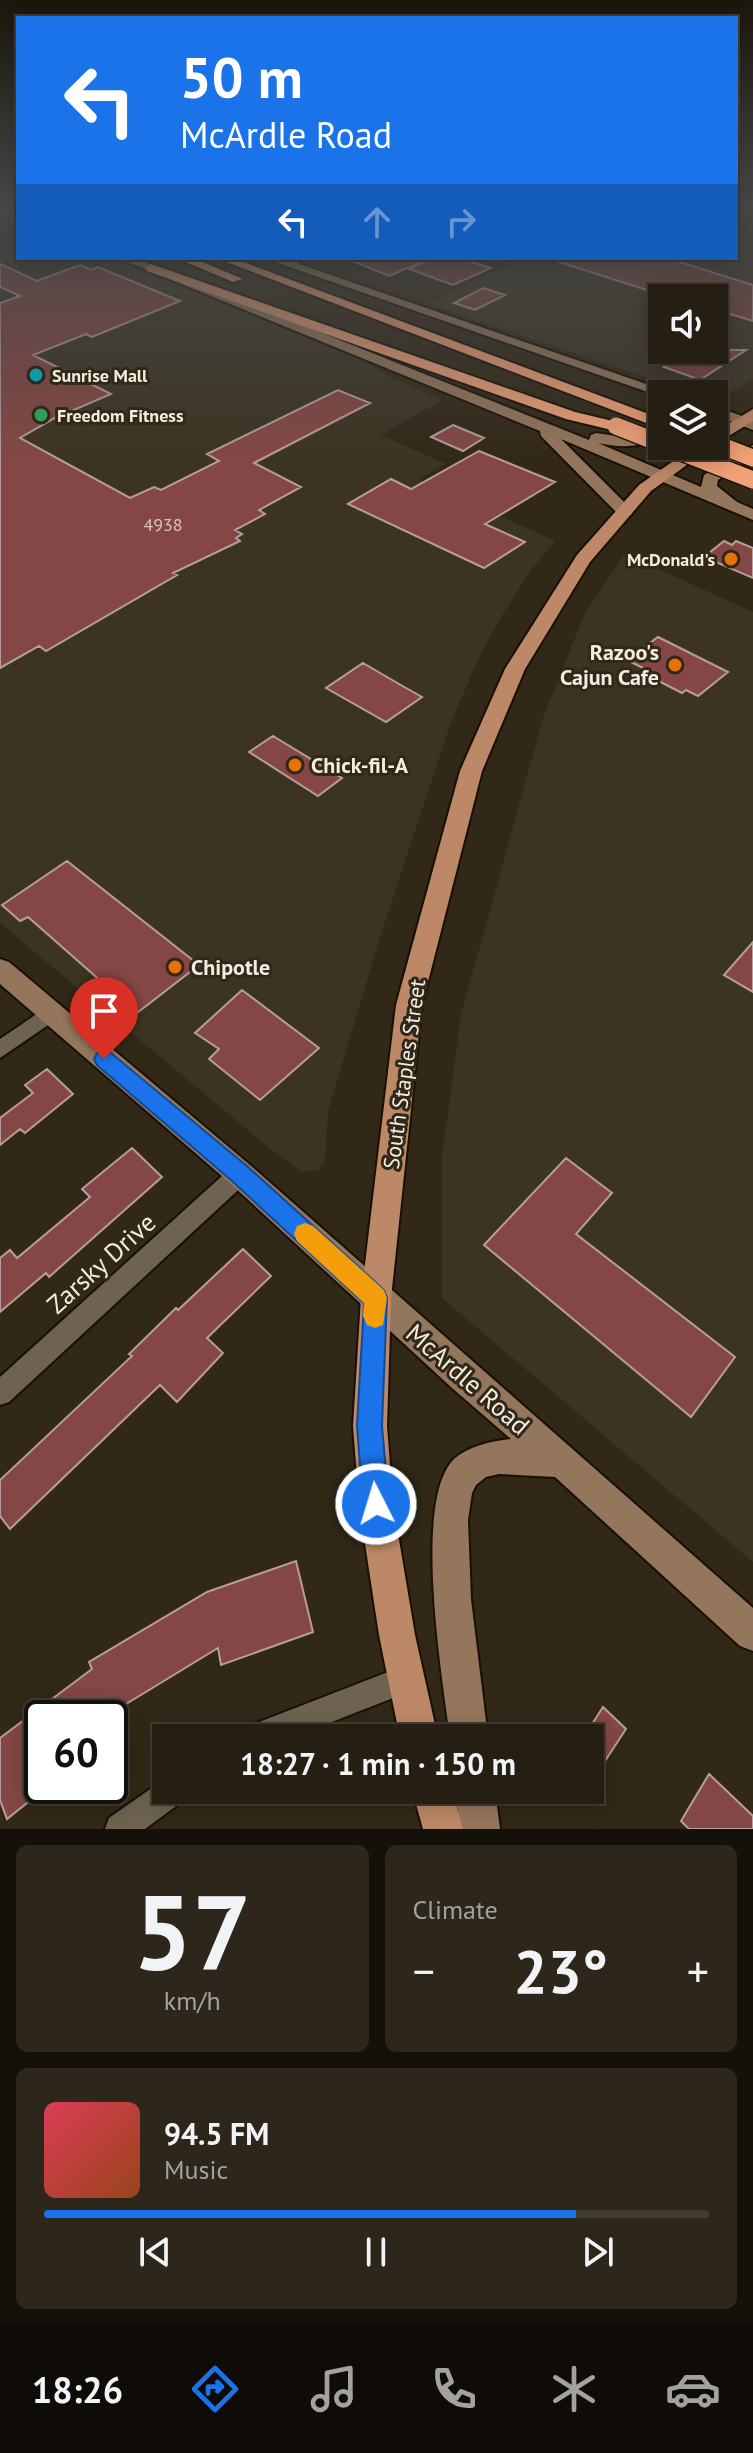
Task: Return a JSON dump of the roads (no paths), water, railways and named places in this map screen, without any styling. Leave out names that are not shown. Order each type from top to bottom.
[{"type":"highway","points":[[219,290],[571,416],[616,426]]},
{"type":"highway","points":[[266,290],[648,439]]},
{"type":"highway","points":[[307,290],[648,420]]},
{"type":"highway","points":[[341,290],[559,373],[605,403]]},
{"type":"highway","points":[[728,448],[753,458]]},
{"type":"highway","points":[[702,460],[753,480]]},
{"type":"main road","points":[[206,290],[753,513]]},
{"type":"main road","points":[[365,290],[648,387]]},
{"type":"main road","points":[[728,414],[750,420]]},
{"type":"main road","points":[[728,433],[750,420]]},
{"type":"main road","points":[[535,424],[618,442],[648,439]]},
{"type":"main road","points":[[535,424],[625,511]]},
{"type":"main road","points":[[753,450],[710,478],[709,487],[718,497],[753,513]]},
{"type":"main road","name":"South Staples Street","points":[[416,1724],[376,1504],[370,1426],[376,1298],[409,1005],[471,771],[515,669],[583,559],[660,475],[683,460]]},
{"type":"main road","name":"McArdle Road","points":[[0,969],[240,1174],[463,1377],[563,1461],[753,1633]]},
{"type":"main road","points":[[468,1724],[451,1549],[451,1496],[462,1474],[479,1463],[521,1456],[563,1461]]},
{"type":"main road","points":[[436,1804],[443,1829]]},
{"type":"main road","points":[[477,1804],[480,1829]]},
{"type":"street","points":[[0,1050],[50,1013]]},
{"type":"street","name":"Zarsky Drive","points":[[0,1393],[240,1174]]},
{"type":"street","points":[[290,1724],[406,1679]]},
{"type":"street","points":[[120,1829],[152,1802]]},
{"type":"place","name":"Sunrise Mall","points":[[36,375]]},
{"type":"place","name":"Freedom Fitness","points":[[41,415]]},
{"type":"place","name":"McDonald's","points":[[731,559]]},
{"type":"place","name":"Razoo's Cajun Cafe","points":[[675,665]]},
{"type":"place","name":"Chick-fil-A","points":[[295,765]]},
{"type":"place","name":"Chipotle","points":[[175,967]]}]
